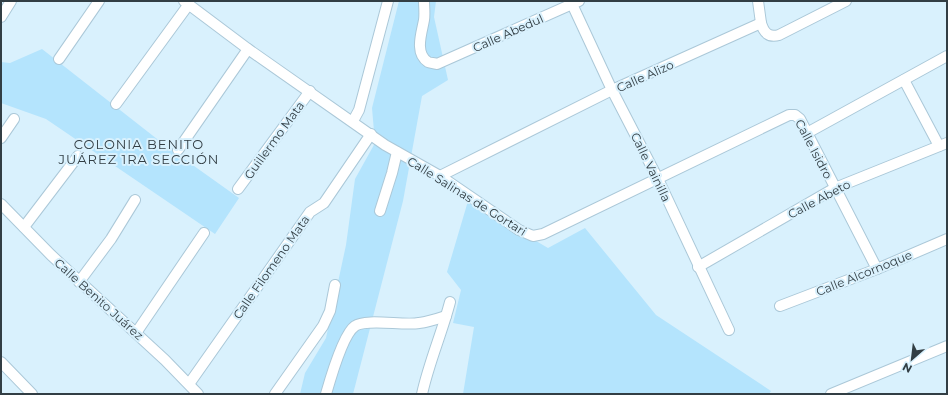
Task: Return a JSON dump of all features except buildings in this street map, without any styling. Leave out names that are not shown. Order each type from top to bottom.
[{"type":"street","points":[[1,17],[11,1]]},
{"type":"street","points":[[59,59],[99,1]]},
{"type":"street","points":[[353,121],[359,110],[388,1]]},
{"type":"street","name":"Calle Abedul","points":[[424,1],[424,18],[421,33],[422,55],[428,62],[437,64],[576,3]]},
{"type":"street","points":[[758,1],[761,23],[764,30],[767,34],[775,36],[846,1]]},
{"type":"street","points":[[116,104],[186,3]]},
{"type":"street","name":"Calle Salinas de Gortari","points":[[186,3],[248,49],[397,152],[440,176],[519,230],[533,236],[543,234],[789,115],[795,115]]},
{"type":"street","name":"Calle Vainilla","points":[[576,3],[612,90],[658,179],[698,267],[729,330]]},
{"type":"street","name":"Calle Alizo","points":[[440,176],[612,90],[761,23]]},
{"type":"street","points":[[178,150],[248,49]]},
{"type":"street","points":[[807,133],[947,56]]},
{"type":"street","points":[[904,80],[943,144]]},
{"type":"street","name":"Guillermo Mata","points":[[238,190],[310,91]]},
{"type":"street","name":"Calle Isidro","points":[[795,115],[800,119],[877,269]]},
{"type":"street","points":[[1,138],[14,118]]},
{"type":"street","name":"Calle Filomeno Mata","points":[[188,384],[310,212],[324,203],[371,134]]},
{"type":"street","name":"Calle Abeto","points":[[698,267],[835,188],[943,144]]},
{"type":"street","points":[[380,211],[397,152]]},
{"type":"street","points":[[24,227],[78,156]]},
{"type":"street","points":[[79,282],[111,239],[135,200]]},
{"type":"street","name":"Calle Benito Juárez","points":[[1,204],[79,282],[136,333],[198,394]]},
{"type":"street","points":[[136,333],[204,234]]},
{"type":"street","name":"Calle Alcornoque","points":[[780,306],[877,269],[947,239]]},
{"type":"street","points":[[275,394],[323,326],[330,311],[335,285]]},
{"type":"street","points":[[422,394],[431,360],[450,302]]},
{"type":"street","points":[[326,394],[340,350],[350,331],[357,325],[367,323],[418,324],[446,316]]},
{"type":"street","points":[[831,394],[947,346]]},
{"type":"street","points":[[1,362],[32,394]]},
{"type":"shaded area","points":[[399,1],[436,1],[434,17],[448,80],[422,96],[403,201],[353,394],[300,394],[305,373],[326,338],[346,245],[355,179],[375,143],[372,108]]},
{"type":"shaded area","points":[[42,49],[166,146],[239,198],[215,234],[46,119],[1,103],[1,62],[10,63]]},
{"type":"shaded area","points":[[468,201],[548,248],[585,228],[656,315],[771,391],[769,394],[463,394],[474,327],[453,323],[461,290],[447,272]]},
{"type":"district","name":"COLONIA BENITO JUÁREZ 1RA SECCIÓN","points":[[139,152]]}]
